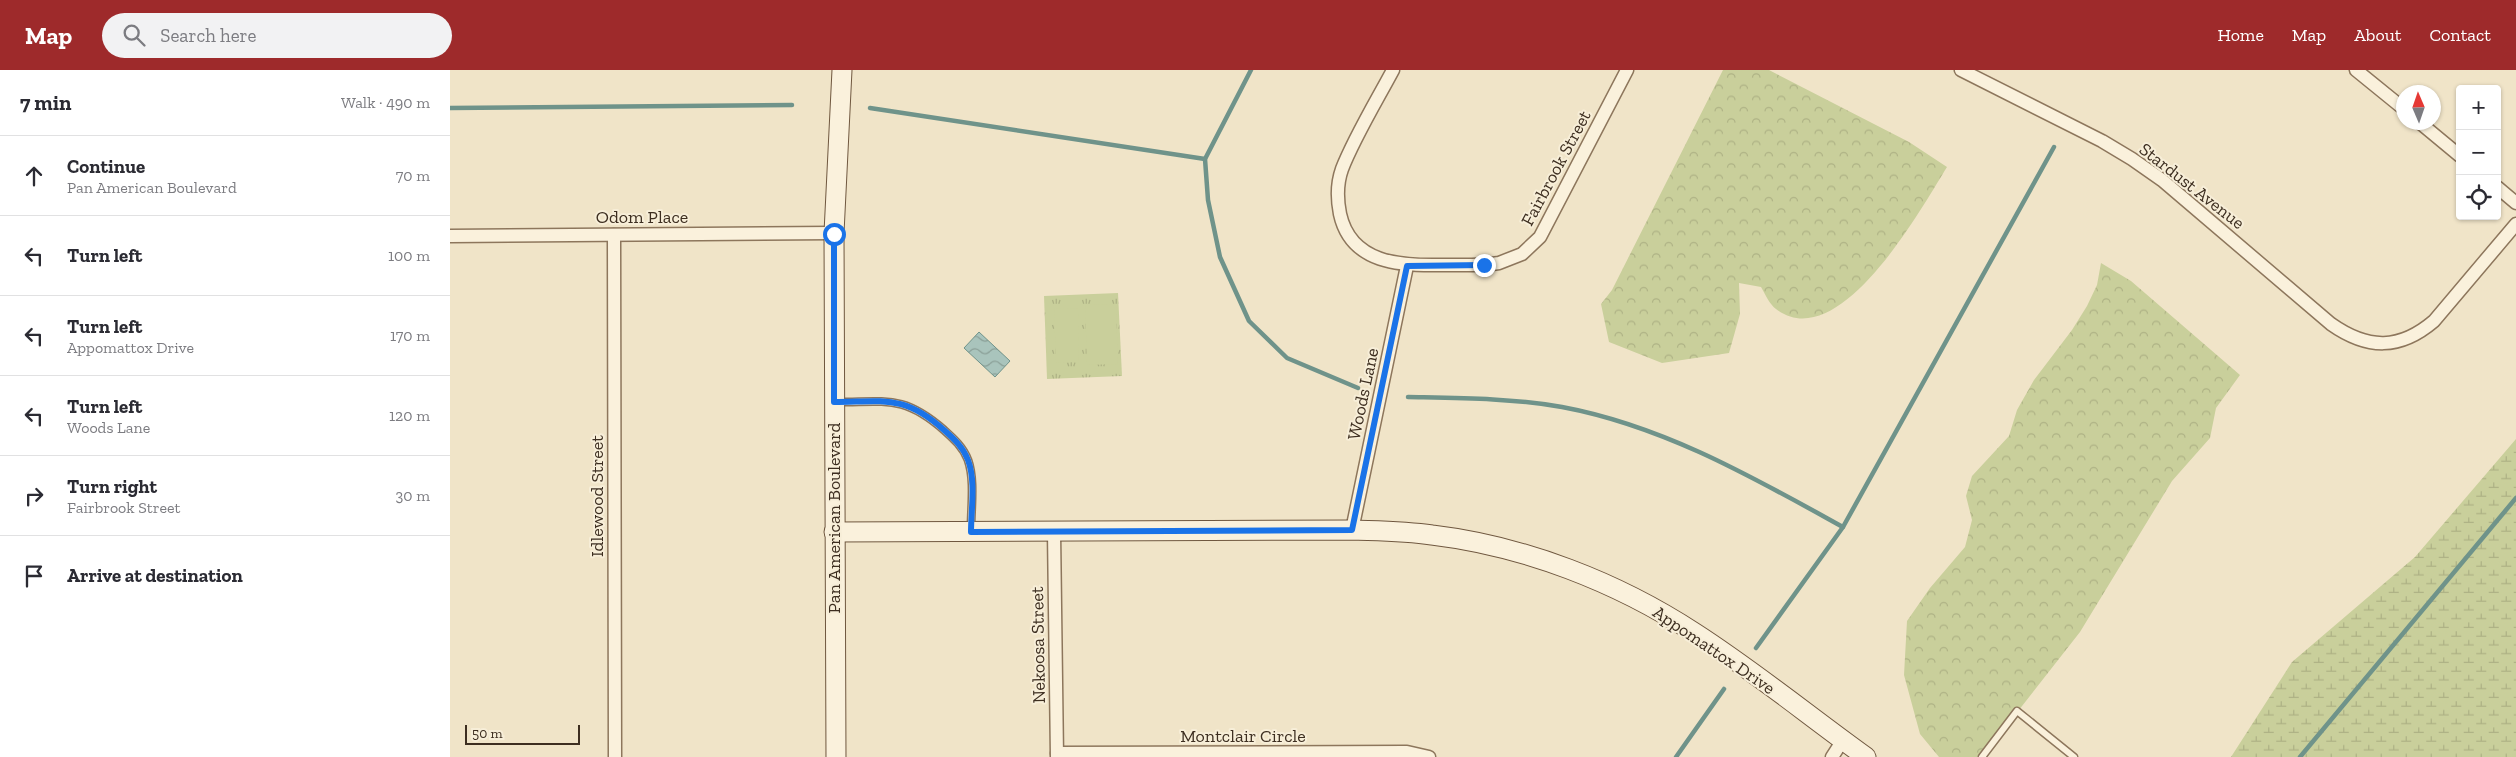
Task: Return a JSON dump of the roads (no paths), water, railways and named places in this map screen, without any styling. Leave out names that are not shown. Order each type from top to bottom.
[{"type":"street","name":"Pan American Boulevard","points":[[836,757],[834,234],[842,70]]},
{"type":"street","name":"Fairbrook Street","points":[[1393,70],[1342,169],[1338,202],[1347,232],[1355,243],[1371,255],[1388,262],[1407,266],[1499,263],[1511,260],[1530,248],[1548,224],[1627,70]]},
{"type":"street","name":"Stardust Avenue","points":[[1961,70],[2102,141],[2132,159],[2162,180],[2331,324],[2346,334],[2362,341],[2388,343],[2412,336],[2434,321],[2516,224]]},
{"type":"street","points":[[2356,70],[2396,102]]},
{"type":"street","points":[[2429,130],[2456,153]]},
{"type":"street","points":[[2501,190],[2516,203]]},
{"type":"street","name":"Odom Place","points":[[450,236],[834,234]]},
{"type":"street","name":"Idlewood Street","points":[[614,235],[615,757]]},
{"type":"street","name":"Woods Lane","points":[[1352,530],[1407,266]]},
{"type":"street","name":"Appomattox Drive","points":[[834,532],[1352,530],[1409,532],[1476,542],[1540,559],[1601,583],[1648,605],[1695,633],[1866,757]]},
{"type":"street","name":"Nekoosa Street","points":[[1054,532],[1057,755]]},
{"type":"street","points":[[1832,757],[1843,740]]},
{"type":"street","name":"Montclair Circle","points":[[1057,755],[1266,755],[1407,752],[1429,757]]},
{"type":"lane","points":[[834,402],[890,402],[909,405],[925,414],[959,444],[968,460],[971,480],[971,532]]},
{"type":"lane","points":[[1982,757],[2017,711],[2074,757]]},
{"type":"water","points":[[979,332],[1010,361],[995,377],[964,348]]},
{"type":"waterway","points":[[1251,70],[1205,159],[1208,200],[1220,257],[1249,321],[1287,358],[1358,388]]},
{"type":"waterway","points":[[450,108],[792,105]]},
{"type":"waterway","points":[[870,108],[1205,159]]},
{"type":"waterway","points":[[1756,648],[1843,527],[2054,147]]},
{"type":"waterway","points":[[1408,397],[1524,402],[1562,407],[1600,416],[1672,440],[1776,490],[1843,527]]},
{"type":"waterway","points":[[2300,757],[2516,498]]},
{"type":"waterway","points":[[1676,757],[1724,689]]}]
